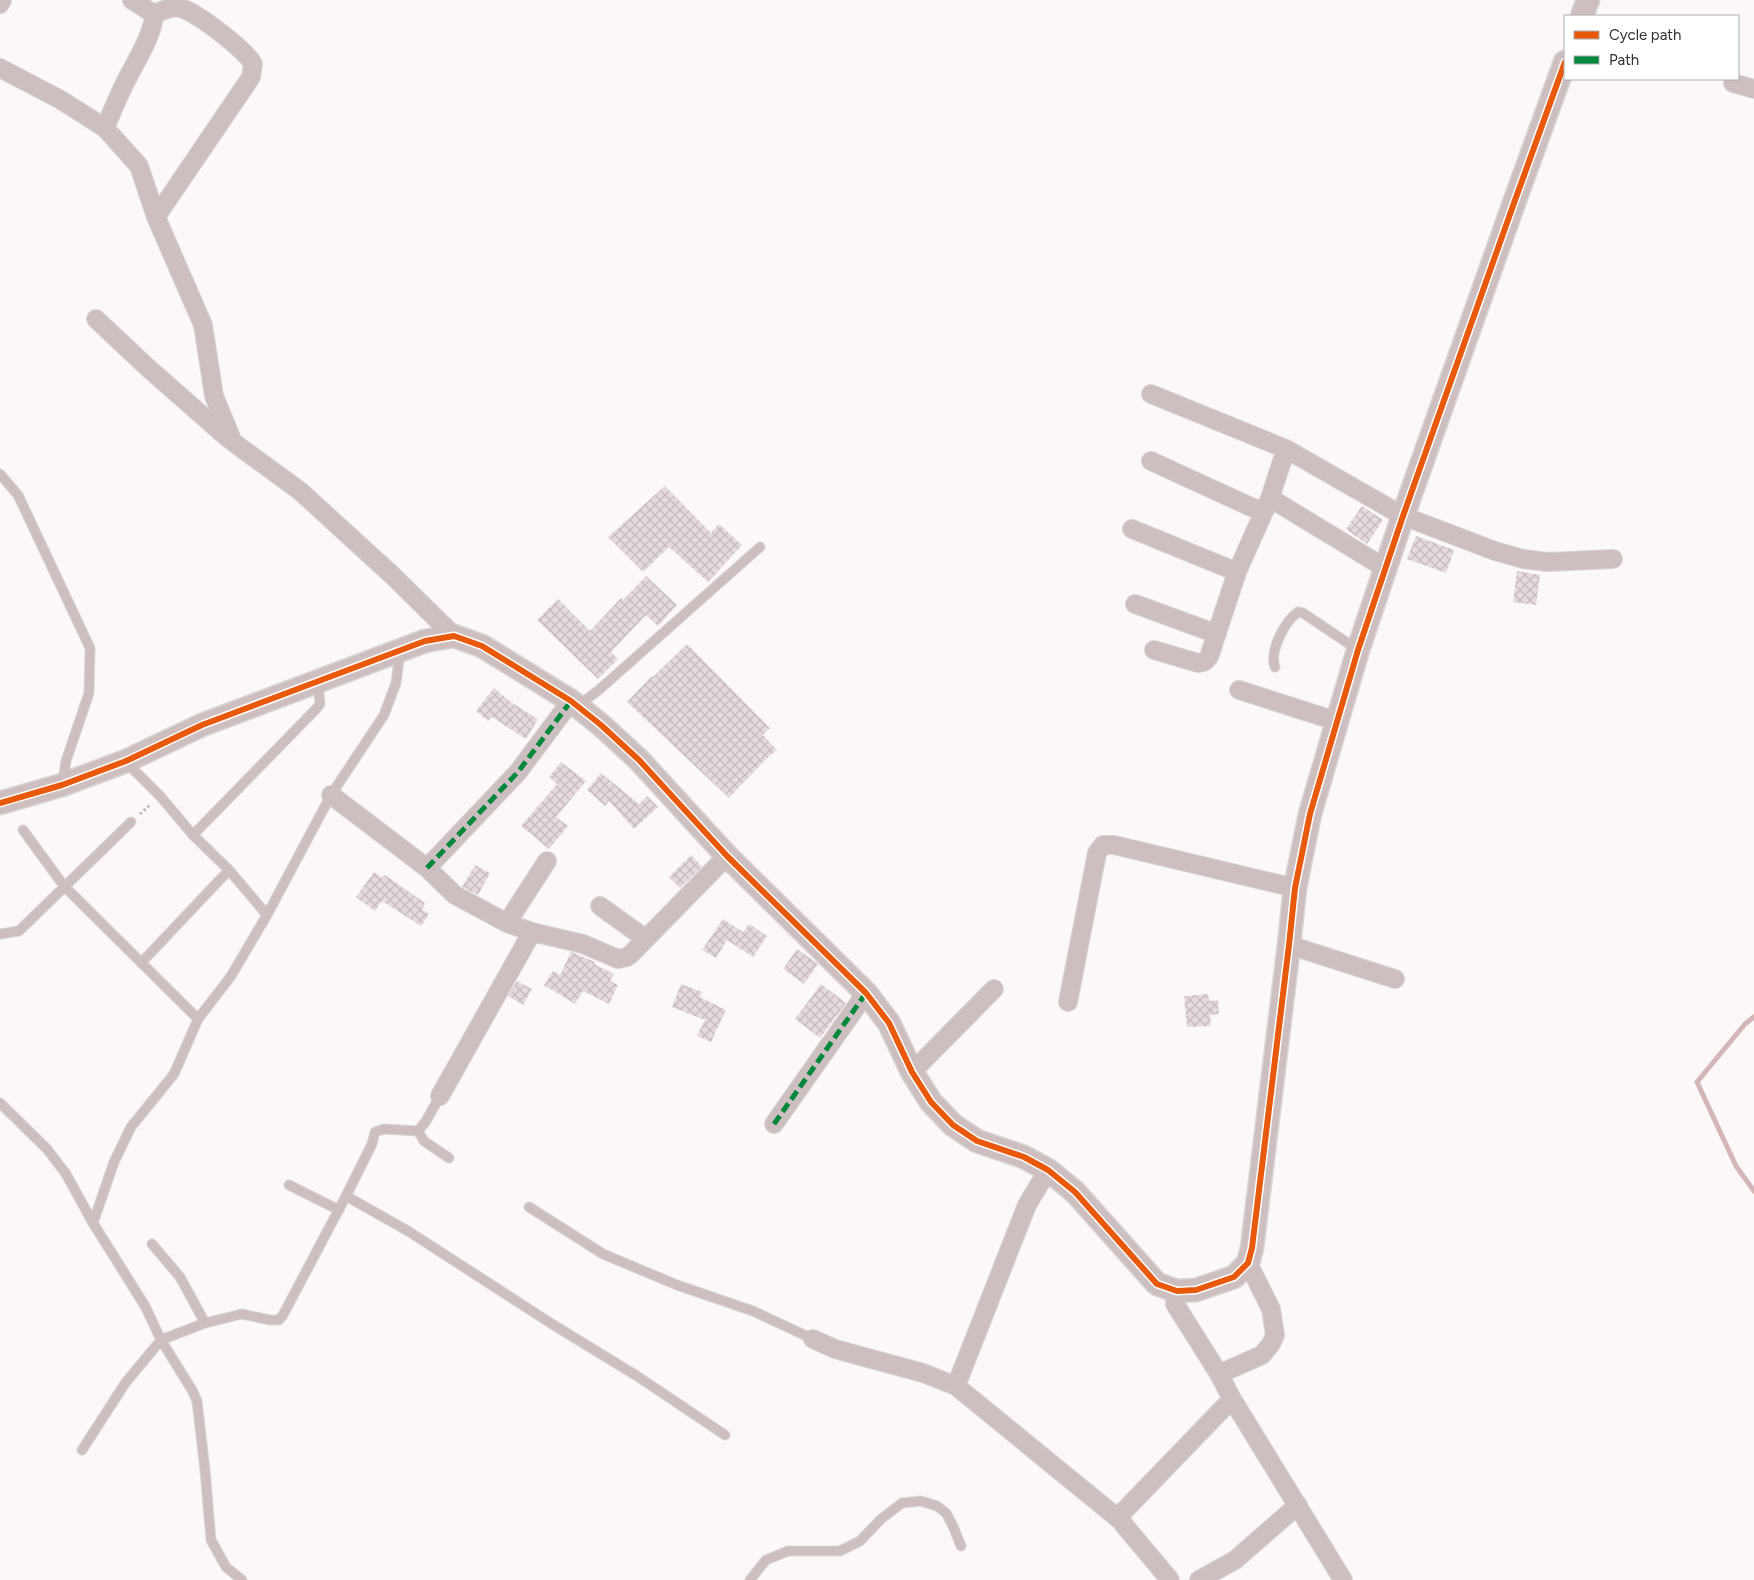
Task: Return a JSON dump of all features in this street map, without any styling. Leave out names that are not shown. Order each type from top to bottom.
[{"type":"street","points":[[0,4],[2,0]]},
{"type":"street","points":[[132,0],[154,14]]},
{"type":"street","points":[[1582,15],[1588,0]]},
{"type":"street","points":[[154,14],[178,7],[188,10],[248,55],[253,64],[251,76],[156,217]]},
{"type":"street","points":[[105,128],[124,84],[144,47],[154,14]]},
{"type":"street","points":[[1219,1374],[1262,1355],[1271,1344],[1275,1335],[1271,1309],[1248,1263],[1289,945],[1294,888],[1310,814],[1336,721],[1385,568],[1564,65]]},
{"type":"street","points":[[0,68],[61,100],[105,128],[139,166],[156,217],[203,325],[214,396],[232,442]]},
{"type":"street","points":[[1733,83],[1754,88]]},
{"type":"street","points":[[96,319],[232,442],[300,491],[392,575],[454,636],[482,646],[575,704],[639,760],[727,856],[866,993],[889,1023],[912,1072],[931,1102],[953,1124],[977,1140],[1024,1157],[1048,1170],[1075,1192],[1157,1284],[1176,1291],[1196,1290],[1234,1276],[1248,1263]]},
{"type":"street","points":[[1151,394],[1286,449],[1403,516],[1495,551],[1523,559],[1548,562],[1613,558]]},
{"type":"street","points":[[1154,650],[1198,663],[1204,662],[1209,657],[1237,572],[1266,505],[1286,449]]},
{"type":"street","points":[[1151,462],[1266,505],[1385,568]]},
{"type":"street","points":[[1132,530],[1237,572]]},
{"type":"street","points":[[1135,604],[1217,634]]},
{"type":"street","points":[[0,802],[62,784],[126,761],[202,725],[425,641],[454,636]]},
{"type":"street","points":[[1239,690],[1336,721]]},
{"type":"street","points":[[427,868],[518,772],[575,704]]},
{"type":"street","points":[[331,795],[427,868],[455,895],[508,923],[532,932],[583,944],[618,959],[627,957],[727,856]]},
{"type":"street","points":[[1068,1002],[1097,853],[1104,845],[1114,845],[1294,888]]},
{"type":"street","points":[[508,923],[547,861]]},
{"type":"street","points":[[600,906],[646,939]]},
{"type":"street","points":[[440,1096],[532,932]]},
{"type":"street","points":[[1289,945],[1395,979]]},
{"type":"street","points":[[912,1072],[994,989]]},
{"type":"street","points":[[774,1124],[866,993]]},
{"type":"street","points":[[956,1386],[1027,1204],[1048,1170]]},
{"type":"street","points":[[1176,1291],[1175,1304],[1343,1580]]},
{"type":"street","points":[[813,1339],[835,1349],[923,1373],[956,1386],[1120,1520],[1170,1580]]},
{"type":"street","points":[[1120,1520],[1121,1514],[1232,1398]]},
{"type":"street","points":[[1199,1580],[1234,1560],[1298,1506]]},
{"type":"lane","points":[[0,474],[18,496],[90,648],[89,693],[66,761],[62,784]]},
{"type":"lane","points":[[575,704],[600,689],[760,547]]},
{"type":"lane","points":[[1275,667],[1273,660],[1282,630],[1291,616],[1298,612],[1303,613],[1358,650]]},
{"type":"lane","points":[[93,1223],[114,1162],[131,1127],[174,1074],[198,1019],[231,976],[254,934],[267,915],[331,795],[384,715],[396,683],[400,651]]},
{"type":"lane","points":[[193,835],[317,708],[320,704],[318,682]]},
{"type":"lane","points":[[126,761],[160,796],[193,835],[228,870],[267,915]]},
{"type":"lane","points":[[0,934],[20,931],[131,822]]},
{"type":"lane","points":[[23,830],[64,886],[198,1019]]},
{"type":"lane","points":[[140,963],[228,870]]},
{"type":"lane","points":[[418,1131],[440,1096]]},
{"type":"lane","points":[[0,1103],[47,1148],[66,1174],[93,1223],[145,1306],[161,1340],[192,1390],[197,1402],[211,1540],[226,1567],[242,1580]]},
{"type":"lane","points":[[82,1450],[126,1382],[161,1340],[205,1323],[242,1314],[278,1320],[283,1315],[339,1210],[372,1144],[375,1132],[384,1129],[418,1131]]},
{"type":"lane","points":[[418,1131],[424,1141],[449,1158]]},
{"type":"lane","points":[[289,1185],[339,1210]]},
{"type":"lane","points":[[346,1196],[408,1231],[552,1324],[637,1376],[725,1435]]},
{"type":"lane","points":[[529,1207],[603,1254],[677,1285],[753,1311],[813,1339]]},
{"type":"lane","points":[[152,1244],[180,1277],[205,1323]]},
{"type":"lane","points":[[750,1580],[766,1560],[788,1551],[840,1551],[860,1541],[881,1519],[902,1503],[921,1501],[937,1506],[946,1513],[961,1546]]},
{"type":"path","points":[[131,822],[160,796]]},
{"type":"building","points":[[665,486],[711,533],[719,524],[742,545],[708,582],[669,547],[643,572],[608,537]]},
{"type":"building","points":[[1362,506],[1383,520],[1367,544],[1346,529]]},
{"type":"building","points":[[1416,536],[1454,550],[1446,573],[1407,559]]},
{"type":"building","points":[[1517,571],[1540,575],[1536,605],[1513,602]]},
{"type":"building","points":[[646,576],[677,605],[658,626],[646,615],[611,652],[618,659],[598,679],[537,620],[558,599],[590,631],[621,598],[623,600]]},
{"type":"building","points":[[687,644],[770,728],[763,735],[777,750],[729,798],[627,702]]},
{"type":"building","points":[[494,688],[512,703],[538,719],[526,739],[492,717],[488,721],[476,711]]},
{"type":"building","points":[[561,762],[586,781],[556,817],[568,826],[549,849],[521,826],[557,784],[549,777]]},
{"type":"building","points":[[601,773],[639,804],[647,796],[658,807],[634,829],[609,801],[605,806],[587,790]]},
{"type":"building","points":[[691,855],[702,867],[680,888],[669,877]]},
{"type":"building","points":[[475,865],[490,873],[478,895],[462,887]]},
{"type":"building","points":[[374,872],[382,878],[385,875],[425,903],[422,909],[429,914],[421,926],[382,901],[375,911],[356,897]]},
{"type":"building","points":[[723,919],[743,932],[749,924],[767,936],[753,957],[727,940],[716,958],[702,950]]},
{"type":"building","points":[[797,949],[818,964],[804,984],[783,969]]},
{"type":"building","points":[[571,952],[595,962],[594,964],[614,974],[610,981],[618,985],[609,1004],[583,991],[575,1004],[544,985],[553,971],[560,975]]},
{"type":"building","points":[[517,981],[532,989],[523,1005],[508,996]]},
{"type":"building","points":[[681,984],[702,992],[700,997],[726,1010],[711,1042],[697,1036],[705,1020],[672,1007]]},
{"type":"building","points":[[821,984],[846,1003],[820,1038],[795,1019]]},
{"type":"building","points":[[1208,994],[1209,1001],[1218,1000],[1219,1014],[1210,1015],[1211,1026],[1187,1027],[1184,996]]},
{"type":"waterway","points":[[1754,1017],[1745,1024],[1697,1082],[1736,1166],[1754,1191]]},
{"type":"marked path","points":[[427,868],[518,772],[571,701]]},
{"type":"marked path","points":[[774,1124],[866,993]]},
{"type":"cycle path","points":[[0,803],[62,785],[126,761],[202,725],[425,641],[454,636],[482,646],[571,701],[601,725],[639,760],[727,856],[866,993],[889,1023],[912,1072],[931,1102],[953,1125],[977,1141],[1024,1157],[1048,1170],[1075,1192],[1157,1284],[1177,1291],[1196,1290],[1234,1277],[1248,1263],[1252,1248],[1295,888],[1310,814],[1358,650],[1403,516],[1564,65]]}]
